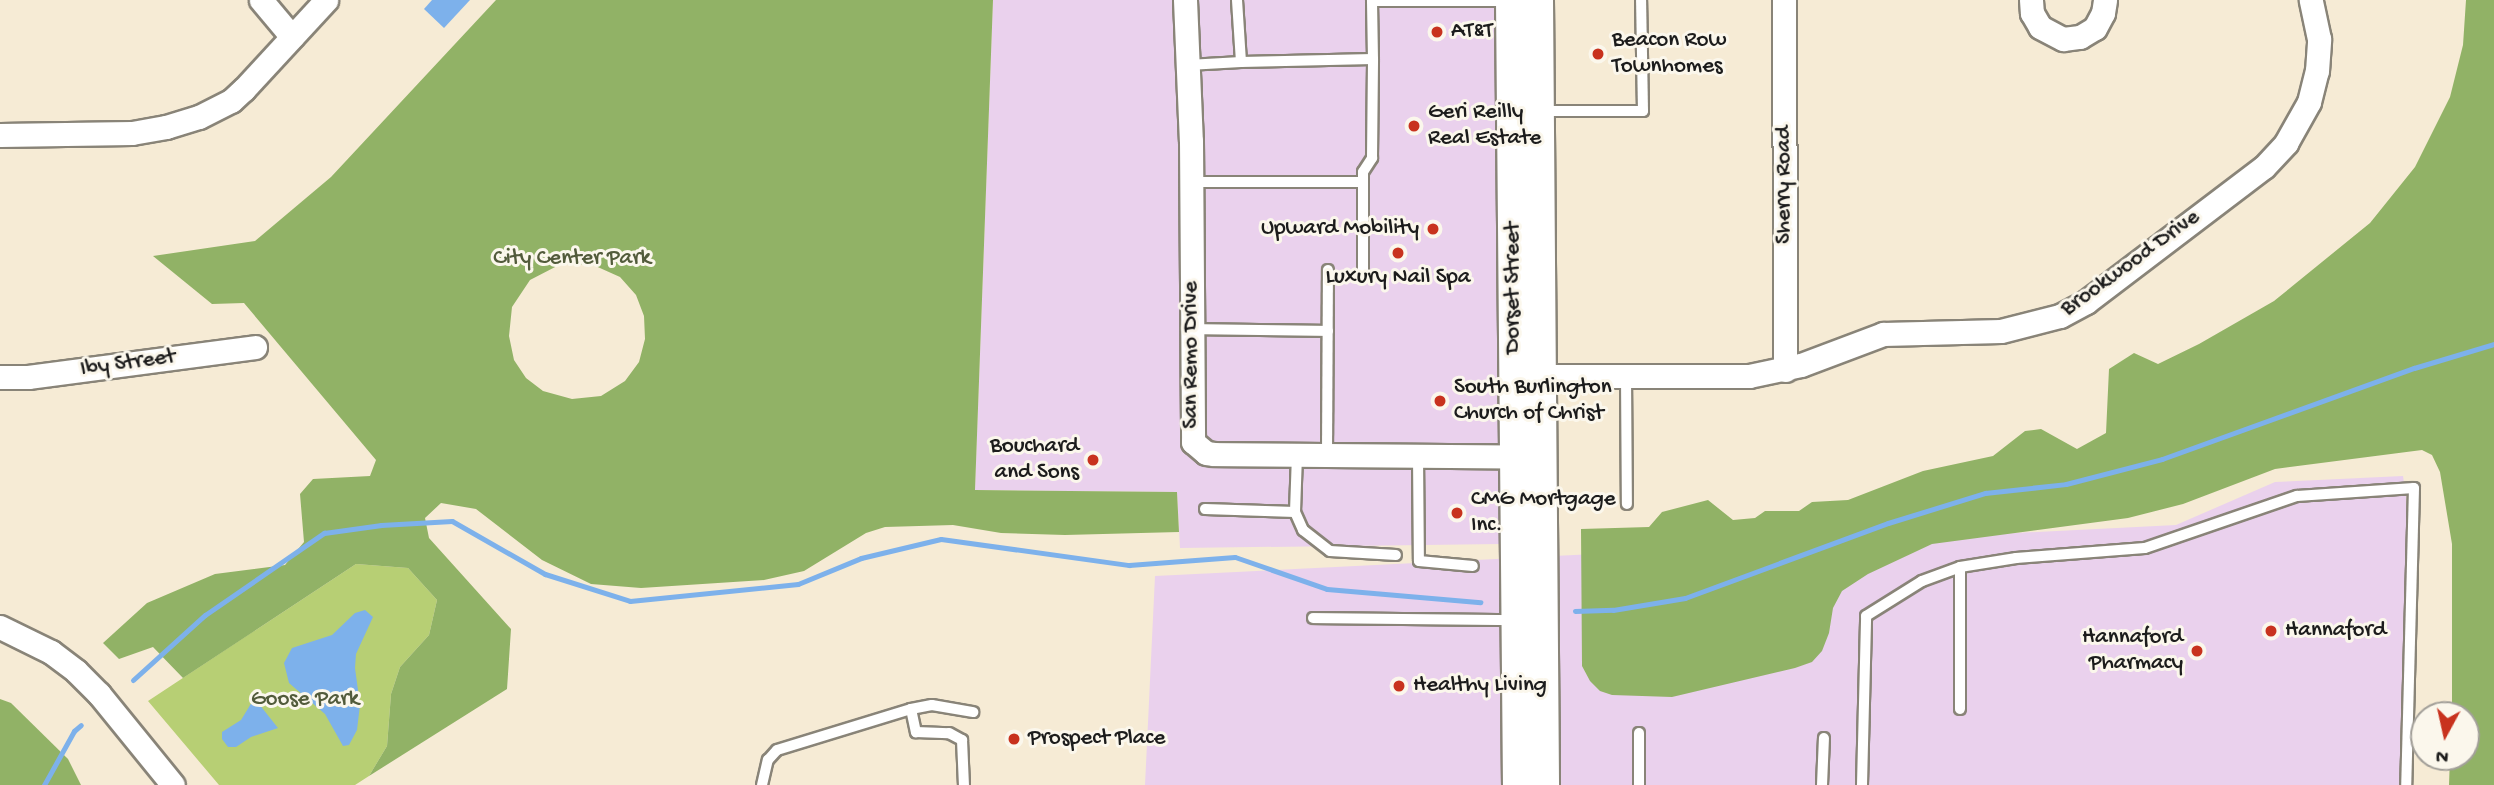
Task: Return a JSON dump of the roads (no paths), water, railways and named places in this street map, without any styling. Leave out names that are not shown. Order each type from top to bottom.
[{"type":"main road","name":"Dorset Street","points":[[1521,0],[1538,111],[1527,376]]},
{"type":"main road","name":"Dorset Street","points":[[1521,0],[1528,457],[1543,785]]},
{"type":"main road","name":"Dorset Street","points":[[1518,785],[1517,620],[1528,457]]},
{"type":"street","points":[[261,0],[292,37]]},
{"type":"street","points":[[0,135],[124,133],[182,123],[231,101],[326,0]]},
{"type":"street","name":"San Remo Drive","points":[[1185,0],[1192,182],[1193,442],[1199,449],[1214,454],[1528,457]]},
{"type":"street","name":"Sherry Road","points":[[1784,0],[1785,370]]},
{"type":"street","points":[[2031,0],[2032,13],[2040,27],[2054,37],[2072,39],[2095,28],[2103,13],[2105,0]]},
{"type":"street","name":"Brookwood Drive","points":[[1527,376],[1749,376],[1785,370],[1884,334],[2020,328],[2048,321],[2085,302],[2264,167],[2286,144],[2309,102],[2317,71],[2319,39],[2311,0]]},
{"type":"street","name":"Iby Street","points":[[0,377],[28,377],[255,347]]},
{"type":"street","points":[[0,627],[51,652],[76,671],[99,694],[173,785]]},
{"type":"lane","points":[[1237,0],[1241,62]]},
{"type":"lane","points":[[1363,270],[1363,172],[1372,158],[1372,1],[1521,0]]},
{"type":"lane","points":[[1538,111],[1643,111],[1641,0]]},
{"type":"lane","points":[[1188,65],[1373,59]]},
{"type":"lane","points":[[1192,182],[1363,182]]},
{"type":"lane","points":[[1327,454],[1328,270]]},
{"type":"lane","points":[[1191,329],[1328,331]]},
{"type":"lane","points":[[1626,376],[1627,504]]},
{"type":"lane","points":[[1297,454],[1295,512],[1303,530],[1329,551],[1396,555]]},
{"type":"lane","points":[[1418,456],[1419,561],[1473,566]]},
{"type":"lane","points":[[1862,785],[1866,616],[1922,580],[1960,567],[2016,558],[2145,548],[2298,496],[2414,488],[2406,785]]},
{"type":"lane","points":[[1205,509],[1295,512]]},
{"type":"lane","points":[[1960,567],[1960,709]]},
{"type":"lane","points":[[1313,618],[1517,620]]},
{"type":"lane","points":[[762,785],[768,760],[777,750],[911,709],[932,705],[973,712]]},
{"type":"lane","points":[[911,709],[916,732],[948,733],[962,740],[964,785]]},
{"type":"lane","points":[[1639,733],[1639,785]]},
{"type":"lane","points":[[1822,785],[1824,738]]},
{"type":"water","points":[[432,0],[470,0],[444,28],[424,9]]},
{"type":"water","points":[[365,610],[373,617],[356,654],[360,705],[357,730],[349,745],[343,746],[325,714],[289,683],[284,663],[292,648],[332,635],[355,613]]},
{"type":"water","points":[[252,702],[259,704],[278,728],[251,737],[236,747],[228,747],[222,739],[222,732],[241,720]]},
{"type":"waterway","points":[[1575,611],[1613,610],[1685,598],[1888,523],[1985,493],[2066,484],[2162,459],[2414,368],[2494,344]]},
{"type":"waterway","points":[[133,680],[205,615],[324,533],[381,525],[452,521],[545,574],[630,601],[798,584],[861,558],[941,539],[1129,565],[1235,557],[1327,589],[1480,602]]},
{"type":"waterway","points":[[44,785],[74,731],[81,725]]},
{"type":"place","name":"AT&T","points":[[1437,32]]},
{"type":"place","name":"Beacon Row Townhomes","points":[[1598,54]]},
{"type":"place","name":"Geri Reilly Real Estate","points":[[1414,126]]},
{"type":"place","name":"Upward Mobility","points":[[1433,229]]},
{"type":"place","name":"Luxury Nail Spa","points":[[1398,253]]},
{"type":"place","name":"South Burlington Church of Christ","points":[[1440,401]]},
{"type":"place","name":"Bouchard and Sons","points":[[1093,460]]},
{"type":"place","name":"CMG Mortgage Inc.","points":[[1457,513]]},
{"type":"place","name":"Hannaford","points":[[2271,631]]},
{"type":"place","name":"Hannaford Pharmacy","points":[[2197,651]]},
{"type":"place","name":"Healthy Living","points":[[1399,686]]},
{"type":"place","name":"Prospect Place","points":[[1014,739]]},
{"type":"park label","name":"City Center Park","points":[[572,259]]},
{"type":"park label","name":"Goose Park","points":[[305,700]]}]
